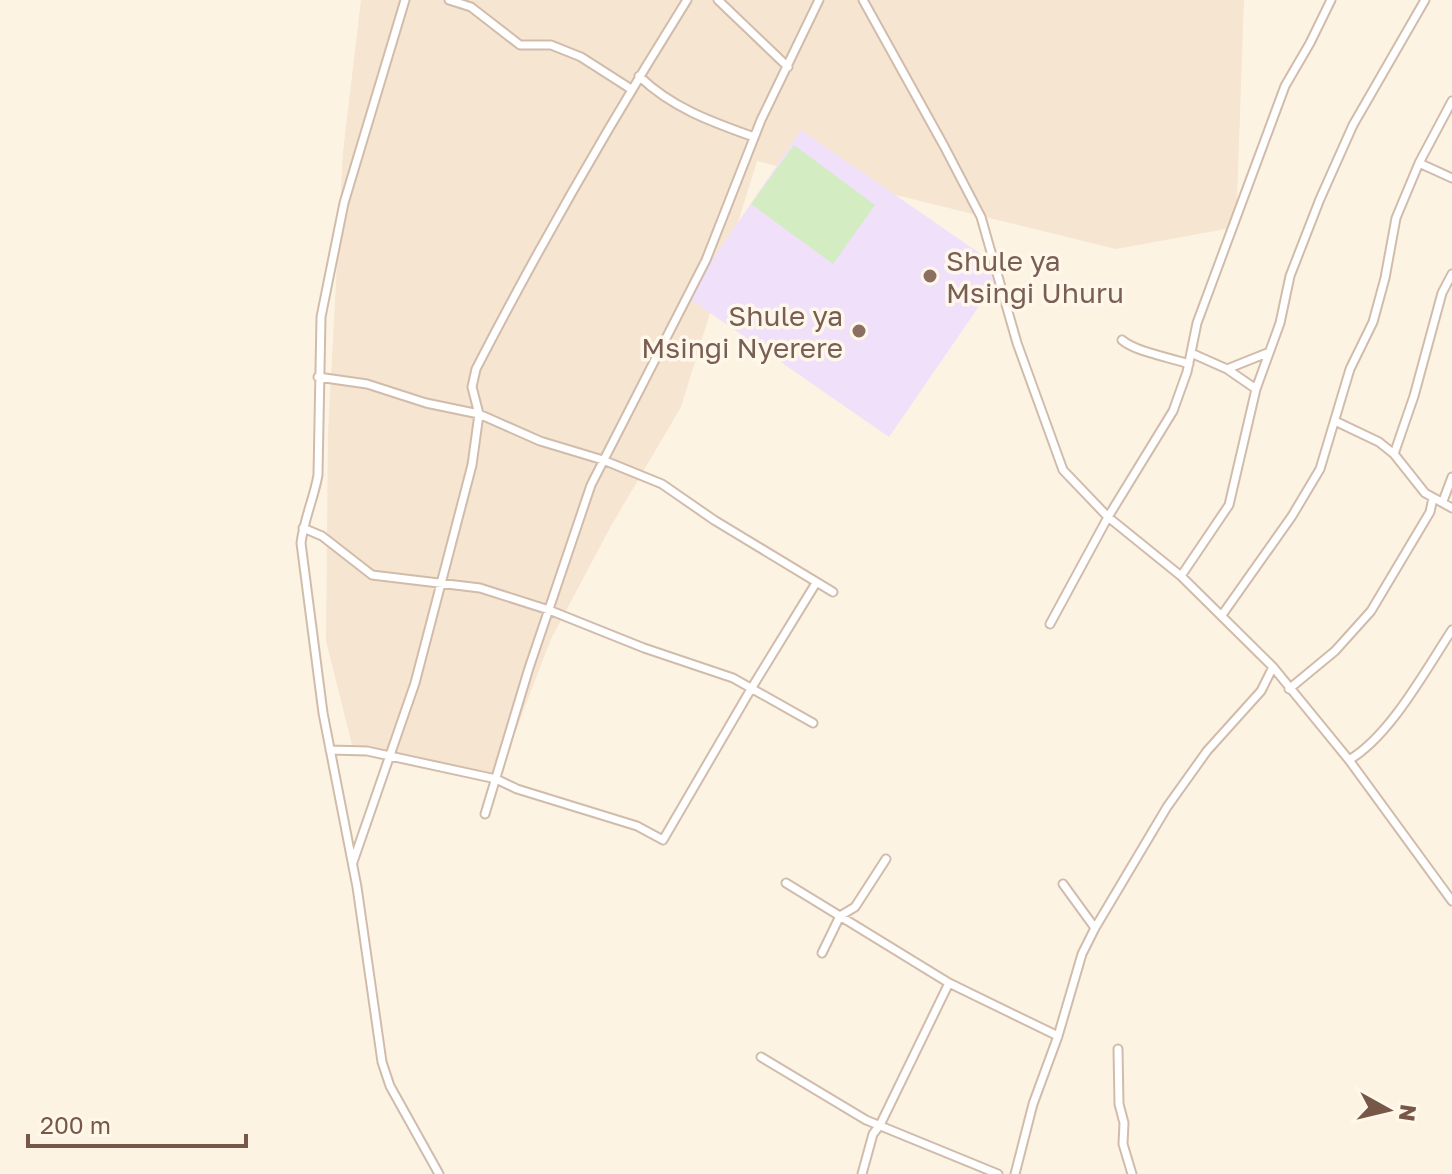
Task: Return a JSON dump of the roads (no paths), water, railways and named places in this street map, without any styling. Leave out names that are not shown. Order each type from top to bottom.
[{"type":"street","points":[[405,0],[344,203],[321,317],[318,475],[301,543],[323,713],[353,864],[382,1062],[390,1086],[439,1174]]},
{"type":"street","points":[[449,0],[471,7],[520,45],[551,45],[581,57],[631,89]]},
{"type":"street","points":[[353,864],[415,683],[472,465],[479,414],[472,387],[476,369],[631,89],[687,0]]},
{"type":"street","points":[[718,0],[788,67]]},
{"type":"street","points":[[485,814],[591,485],[706,260],[754,137],[819,0]]},
{"type":"street","points":[[863,0],[981,217],[1017,343],[1063,470],[1108,517],[1181,576],[1273,667],[1349,760],[1452,901]]},
{"type":"street","points":[[1050,624],[1108,517],[1173,411],[1189,364],[1197,323],[1285,86],[1331,0]]},
{"type":"street","points":[[1181,576],[1229,505],[1256,389],[1280,323],[1290,276],[1353,125],[1425,0]]},
{"type":"street","points":[[639,76],[664,97],[700,118],[754,137]]},
{"type":"street","points":[[1222,615],[1292,516],[1320,469],[1350,369],[1373,322],[1396,218],[1419,163],[1452,101]]},
{"type":"street","points":[[1419,163],[1452,178]]},
{"type":"street","points":[[1394,454],[1442,293],[1452,274]]},
{"type":"street","points":[[1122,340],[1131,348],[1189,364]]},
{"type":"street","points":[[1191,353],[1227,369],[1256,389]]},
{"type":"street","points":[[1227,369],[1267,353]]},
{"type":"street","points":[[318,377],[367,384],[426,403],[479,414],[540,441],[603,460],[662,484],[714,520],[833,592]]},
{"type":"street","points":[[1335,421],[1367,435],[1394,454],[1416,484],[1452,508]]},
{"type":"street","points":[[1443,501],[1452,477]]},
{"type":"street","points":[[1289,689],[1335,651],[1371,611],[1430,512],[1433,498]]},
{"type":"street","points":[[303,528],[322,536],[372,575],[480,588],[549,610],[644,648],[733,678],[813,723]]},
{"type":"street","points":[[330,750],[367,751],[496,779],[517,789],[637,826],[663,840],[816,583]]},
{"type":"street","points":[[1349,760],[1364,751],[1381,733],[1452,630]]},
{"type":"street","points":[[1015,1174],[1033,1104],[1058,1036],[1082,954],[1095,928],[1167,807],[1207,751],[1261,691],[1273,667]]},
{"type":"street","points":[[822,953],[840,916],[855,907],[886,859]]},
{"type":"street","points":[[786,883],[949,983],[1058,1036]]},
{"type":"street","points":[[1063,884],[1095,928]]},
{"type":"street","points":[[862,1174],[873,1134],[949,983]]},
{"type":"street","points":[[1118,1049],[1123,1144],[1132,1174]]},
{"type":"street","points":[[761,1057],[866,1120],[998,1174]]},
{"type":"place","name":"Shule ya Msingi Uhuru","points":[[930,276]]},
{"type":"place","name":"Shule ya Msingi Nyerere","points":[[859,331]]}]
